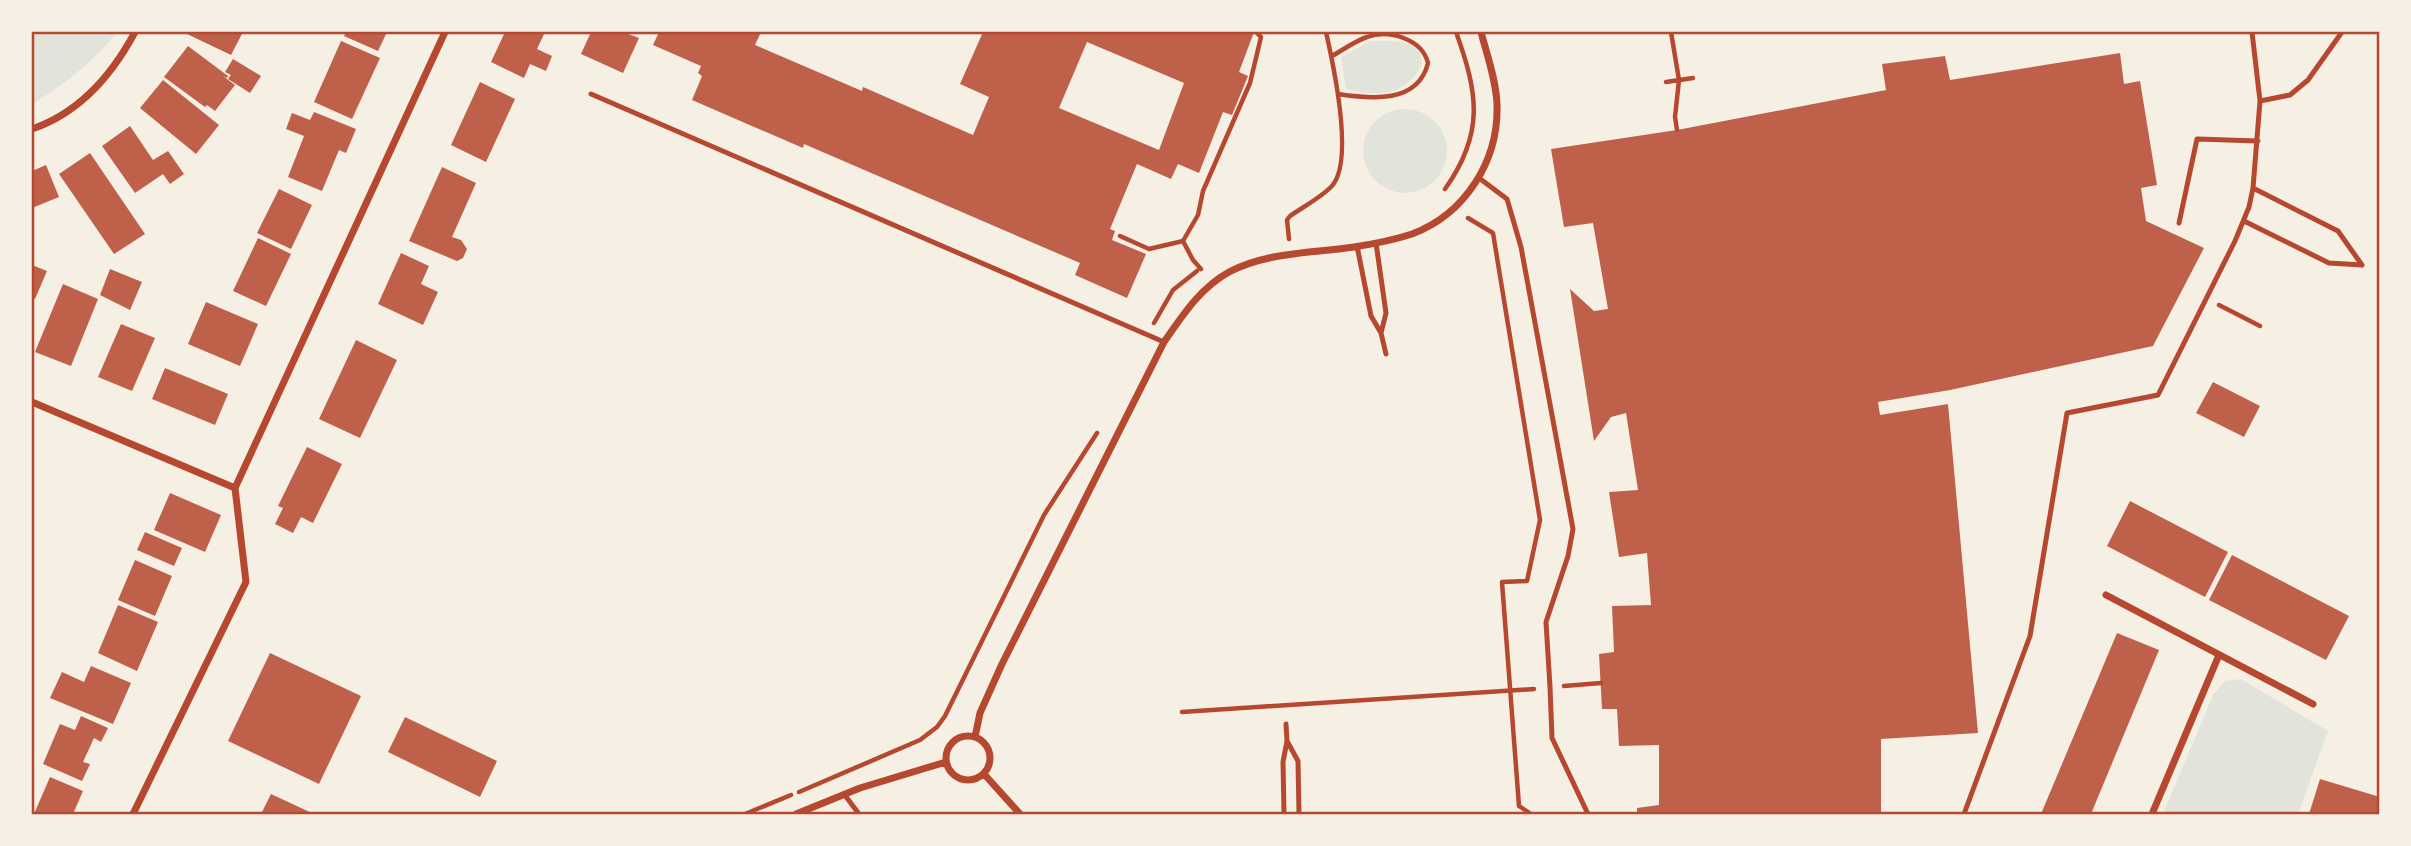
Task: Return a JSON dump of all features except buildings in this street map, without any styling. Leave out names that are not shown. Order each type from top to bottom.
[{"type":"street","points":[[32,129],[47,124],[74,107],[99,85],[121,58],[135,32]]},
{"type":"street","points":[[134,814],[246,582],[235,488],[445,32]]},
{"type":"street","points":[[975,737],[980,713],[1002,664],[1164,342],[1205,289],[1230,272],[1267,259],[1376,243],[1412,234],[1454,210],[1479,178],[1489,159],[1497,107],[1496,90],[1481,32]]},
{"type":"street","points":[[32,402],[235,488]]},
{"type":"street","points":[[2106,595],[2313,704]]},
{"type":"street","points":[[2152,814],[2219,655]]},
{"type":"street","points":[[960,737],[975,737],[989,749],[990,761],[984,774],[972,780],[958,779],[948,769],[946,762],[946,754],[953,742],[960,737]]},
{"type":"street","points":[[796,814],[845,794],[946,762]]},
{"type":"street","points":[[984,774],[1020,814]]},
{"type":"lane","points":[[1964,814],[2030,636],[2067,413],[2158,396],[2244,221],[2253,188],[2260,101],[2252,32]]},
{"type":"lane","points":[[2260,101],[2290,95],[2299,88],[2308,80],[2342,32]]},
{"type":"lane","points":[[591,94],[1164,342]]},
{"type":"lane","points":[[2179,223],[2197,139],[2258,141]]},
{"type":"lane","points":[[1479,178],[1507,199],[1521,247],[1573,529],[1568,556],[1546,622],[1552,738],[1588,814]]},
{"type":"lane","points":[[2244,221],[2329,264],[2362,265],[2338,230],[2253,188]]},
{"type":"lane","points":[[1376,243],[1386,313],[1381,332]]},
{"type":"lane","points":[[1357,246],[1371,316],[1381,332],[1386,354]]},
{"type":"lane","points":[[1284,814],[1283,762],[1287,741],[1286,724]]},
{"type":"lane","points":[[1287,741],[1298,761],[1299,814]]},
{"type":"lane","points":[[845,794],[859,814]]},
{"type":"path","points":[[1120,236],[1149,249],[1184,241],[1198,215],[1203,191],[1250,83],[1261,37],[1256,32]]},
{"type":"path","points":[[1289,242],[1287,220],[1333,186],[1340,168],[1342,150],[1338,94],[1326,32]]},
{"type":"path","points":[[1671,32],[1679,80],[1675,117],[1677,130]]},
{"type":"path","points":[[1332,56],[1367,37],[1394,36],[1415,42],[1422,49],[1428,63],[1420,81],[1397,95],[1367,99],[1338,94]]},
{"type":"path","points":[[1666,82],[1693,78]]},
{"type":"path","points":[[1454,210],[1493,233],[1540,520],[1527,581],[1502,582],[1520,806],[1531,814]]},
{"type":"path","points":[[1184,241],[1193,260],[1201,268]]},
{"type":"path","points":[[2206,298],[2260,327]]},
{"type":"path","points":[[745,814],[907,746],[936,727],[945,716],[1049,506]]},
{"type":"path","points":[[1182,712],[1601,683]]},
{"type":"shaded area","points":[[32,32],[116,32],[78,72],[32,104]]},
{"type":"shaded area","points":[[1370,41],[1397,41],[1412,46],[1422,59],[1417,74],[1397,90],[1390,92],[1368,93],[1346,89],[1341,57]]},
{"type":"shaded area","points":[[1405,109],[1421,112],[1435,121],[1444,135],[1447,151],[1444,167],[1435,181],[1421,190],[1405,193],[1389,190],[1375,181],[1366,167],[1363,151],[1366,135],[1375,121],[1389,112]]},
{"type":"shaded area","points":[[2241,679],[2328,731],[2298,814],[2163,814],[2213,695],[2225,681]]}]
